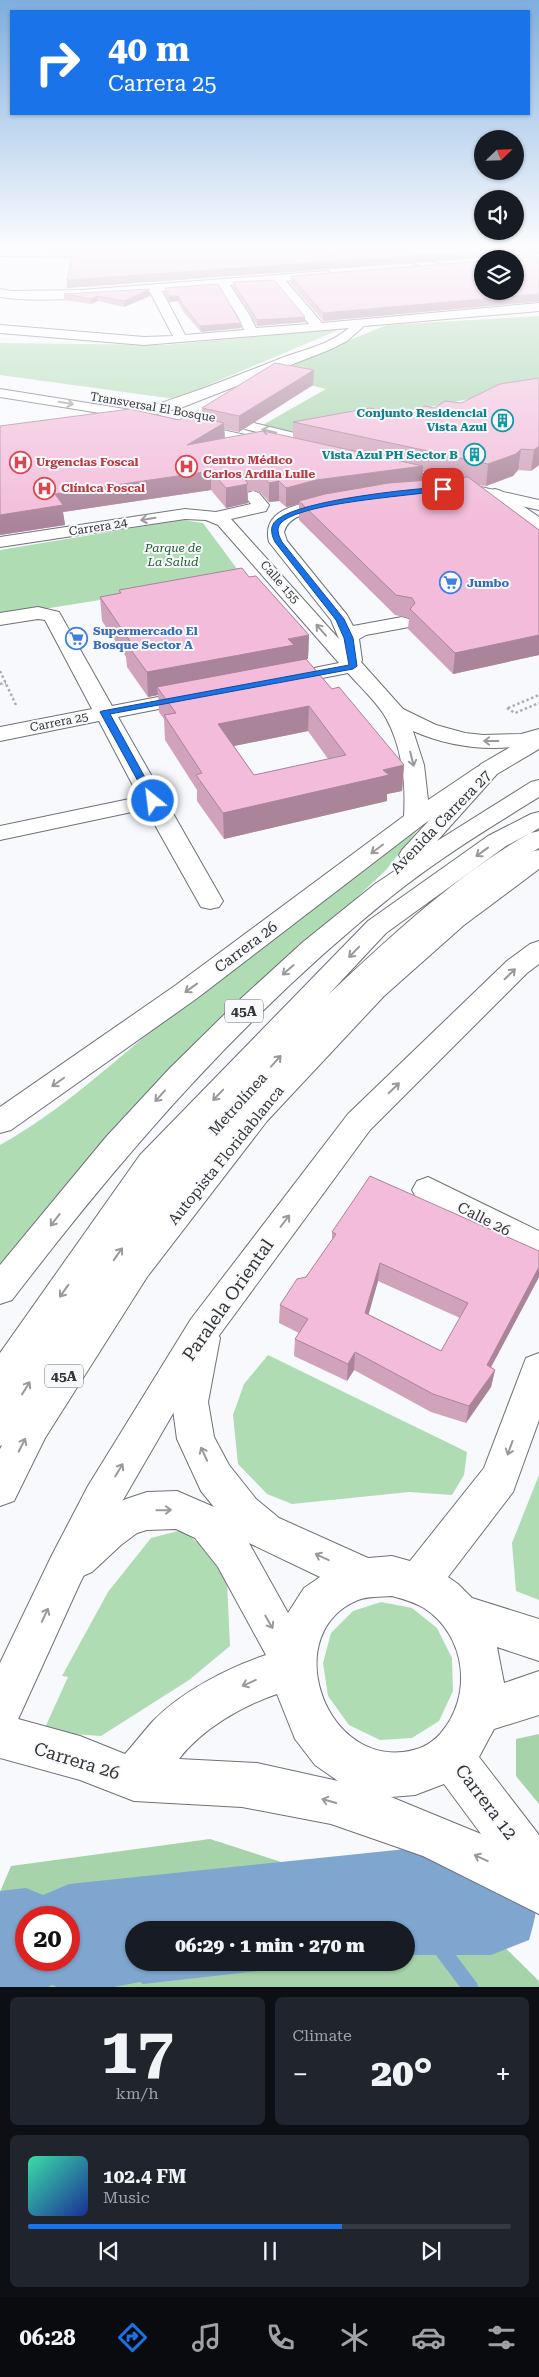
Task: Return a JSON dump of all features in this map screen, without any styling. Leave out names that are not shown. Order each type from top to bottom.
[{"type":"main road","points":[[117,339],[144,341],[180,339]]},
{"type":"main road","points":[[101,423],[141,416],[227,385],[340,339]]},
{"type":"main road","name":"Transversal El Bosque","points":[[0,384],[166,406],[341,455],[141,416],[0,393]]},
{"type":"main road","points":[[539,491],[380,463],[467,489],[495,494],[539,506]]},
{"type":"main road","points":[[406,492],[467,489]]},
{"type":"main road","points":[[495,494],[538,524]]},
{"type":"main road","points":[[216,517],[260,507],[261,504],[252,496]]},
{"type":"main road","name":"Calle 155","points":[[351,501],[306,508],[288,514],[275,526],[274,534],[278,542],[340,619],[348,638],[353,666]]},
{"type":"main road","name":"Calle 155","points":[[197,514],[216,517],[230,526],[395,714],[416,727],[475,741],[506,741],[539,736]]},
{"type":"main road","name":"Carrera 24","points":[[0,542],[173,515],[197,514]]},
{"type":"main road","points":[[0,619],[38,613],[52,616],[210,902]]},
{"type":"main road","points":[[340,619],[363,622],[398,619],[360,630],[348,638]]},
{"type":"main road","points":[[258,684],[353,666]]},
{"type":"main road","name":"Carrera 25","points":[[0,734],[210,693]]},
{"type":"main road","name":"Calle 155","points":[[395,714],[414,764],[416,819]]},
{"type":"main road","name":"Avenida Carrera 27","points":[[352,914],[440,825],[489,769],[539,740]]},
{"type":"main road","name":"Carrera 26","points":[[0,1122],[186,992],[416,819],[489,769]]},
{"type":"main road","name":"45A","points":[[0,1290],[96,1168],[185,1068],[270,985],[352,914],[429,856],[539,787]]},
{"type":"main road","points":[[0,833],[153,801]]},
{"type":"main road","name":"Metrolínea","points":[[0,1383],[151,1164],[377,928],[497,842],[539,819]]},
{"type":"main road","name":"Metrolínea","points":[[0,1429],[48,1351],[175,1174],[281,1056],[409,934],[515,852],[539,838]]},
{"type":"main road","name":"Autopista Floridablanca","points":[[0,1488],[32,1426],[135,1267],[256,1113],[374,989],[455,919],[539,857]]},
{"type":"main road","name":"Paralela Oriental","points":[[0,1711],[66,1569],[102,1499],[203,1330],[359,1122],[517,967],[539,950]]},
{"type":"main road","name":"Calle 26","points":[[428,1190],[539,1247]]},
{"type":"main road","points":[[203,1330],[190,1402],[196,1438],[215,1478],[242,1512],[265,1532],[366,1577]]},
{"type":"main road","points":[[418,1583],[498,1479],[535,1394]]},
{"type":"main road","points":[[66,1569],[107,1531],[126,1518],[147,1511],[177,1510],[209,1524],[232,1553],[295,1668]]},
{"type":"main road","points":[[392,1576],[418,1583],[444,1599],[459,1614],[474,1639],[479,1654],[483,1684],[479,1712],[463,1743],[450,1756],[419,1772],[382,1775],[364,1770],[347,1761],[318,1736],[307,1720],[295,1684],[298,1644],[305,1624],[316,1607],[330,1593],[347,1583],[366,1577],[392,1576]]},
{"type":"main road","points":[[459,1614],[539,1640]]},
{"type":"main road","name":"Carrera 26","points":[[0,1736],[21,1745],[89,1761],[134,1779],[169,1736],[208,1705],[250,1682],[295,1668]]},
{"type":"main road","points":[[479,1712],[539,1693]]},
{"type":"main road","name":"Carrera 12","points":[[450,1756],[539,1873]]},
{"type":"main road","points":[[134,1779],[196,1780],[257,1786],[327,1800],[379,1815],[440,1839],[502,1868],[539,1890]]},
{"type":"path","points":[[0,672],[6,683],[0,684]]},
{"type":"path","points":[[539,696],[508,708],[515,713],[539,703]]},
{"type":"green space","points":[[234,339],[318,339],[175,399],[0,375],[0,343],[165,345]]},
{"type":"green space","points":[[353,339],[539,339],[539,385],[300,433],[261,426],[326,389],[265,374]]},
{"type":"green space","name":"Parque de La Salud","points":[[182,520],[203,523],[243,577],[0,616],[0,550]]},
{"type":"green space","points":[[419,828],[386,870],[272,977],[0,1279],[0,1145],[67,1101],[232,967]]},
{"type":"green space","points":[[268,1355],[467,1452],[464,1475],[452,1495],[409,1492],[292,1504],[267,1494],[238,1464],[233,1415],[244,1384]]},
{"type":"green space","points":[[539,1475],[539,1600],[516,1591],[512,1543]]},
{"type":"green space","points":[[182,1530],[202,1546],[227,1581],[230,1646],[189,1680],[101,1736],[43,1732],[68,1677],[62,1676],[108,1592],[151,1538]]},
{"type":"green space","points":[[381,1602],[412,1608],[437,1628],[452,1658],[453,1691],[439,1721],[412,1738],[380,1740],[349,1725],[328,1696],[323,1663],[331,1633],[353,1611]]},
{"type":"green space","points":[[539,1734],[539,1804],[516,1776],[516,1739]]},
{"type":"green space","points":[[210,1839],[484,1927],[539,1981],[539,1987],[0,1987],[0,1892],[11,1866]]},
{"type":"building","points":[[275,363],[314,370],[239,416],[202,408]]},
{"type":"building","points":[[539,378],[539,446],[534,450],[521,449],[516,454],[488,464],[293,422],[370,408],[399,415],[414,413],[425,406],[434,408],[445,401],[461,403],[500,384]]},
{"type":"building","points":[[130,409],[179,420],[188,415],[224,423],[187,445],[263,431],[423,466],[316,480],[286,488],[279,481],[269,483],[261,474],[246,472],[243,476],[248,484],[226,488],[211,471],[55,494],[63,505],[0,515],[0,426]]},
{"type":"building","name":"Jumbo","points":[[468,477],[539,530],[539,635],[455,653],[410,609],[415,603],[412,598],[396,595],[299,501],[325,494],[389,483]]},
{"type":"building","points":[[242,568],[249,577],[256,576],[309,635],[288,639],[294,645],[147,672],[125,642],[130,641],[100,597],[121,593],[119,590]]},
{"type":"building","points":[[306,659],[332,689],[339,687],[404,765],[383,770],[389,775],[223,813],[196,775],[202,773],[164,715],[176,713],[157,687]],"holes":[[[309,706],[346,755],[254,775],[218,724]]]},
{"type":"building","points":[[370,1176],[539,1251],[539,1267],[487,1365],[495,1370],[469,1406],[433,1394],[355,1352],[348,1364],[295,1339],[308,1319],[280,1305],[297,1279],[306,1277],[336,1234],[332,1232]],"holes":[[[380,1263],[468,1303],[441,1351],[365,1313]]]},
{"type":"waterway","points":[[406,1902],[470,1987]]},
{"type":"waterway","points":[[228,1921],[406,1902],[491,1902]]},
{"type":"waterway","points":[[80,1937],[125,1932]]},
{"type":"waterway","points":[[0,1945],[15,1943]]},
{"type":"place","name":"Conjunto Residencial Vista Azul","points":[[503,420]]},
{"type":"place","name":"Vista Azul PH Sector B","points":[[474,455]]},
{"type":"place","name":"Urgencias Foscal","points":[[20,462]]},
{"type":"place","name":"Centro Médico Carlos Ardila Lulle","points":[[187,467]]},
{"type":"place","name":"Clínica Foscal","points":[[45,488]]},
{"type":"place","name":"Jumbo","points":[[451,583]]},
{"type":"place","name":"Supermercado El Bosque Sector A","points":[[77,638]]},
{"type":"route","points":[[153,801],[105,712],[353,666],[348,638],[340,619],[278,542],[274,534],[275,526],[280,520],[288,514],[306,508],[416,490],[443,489]]}]
